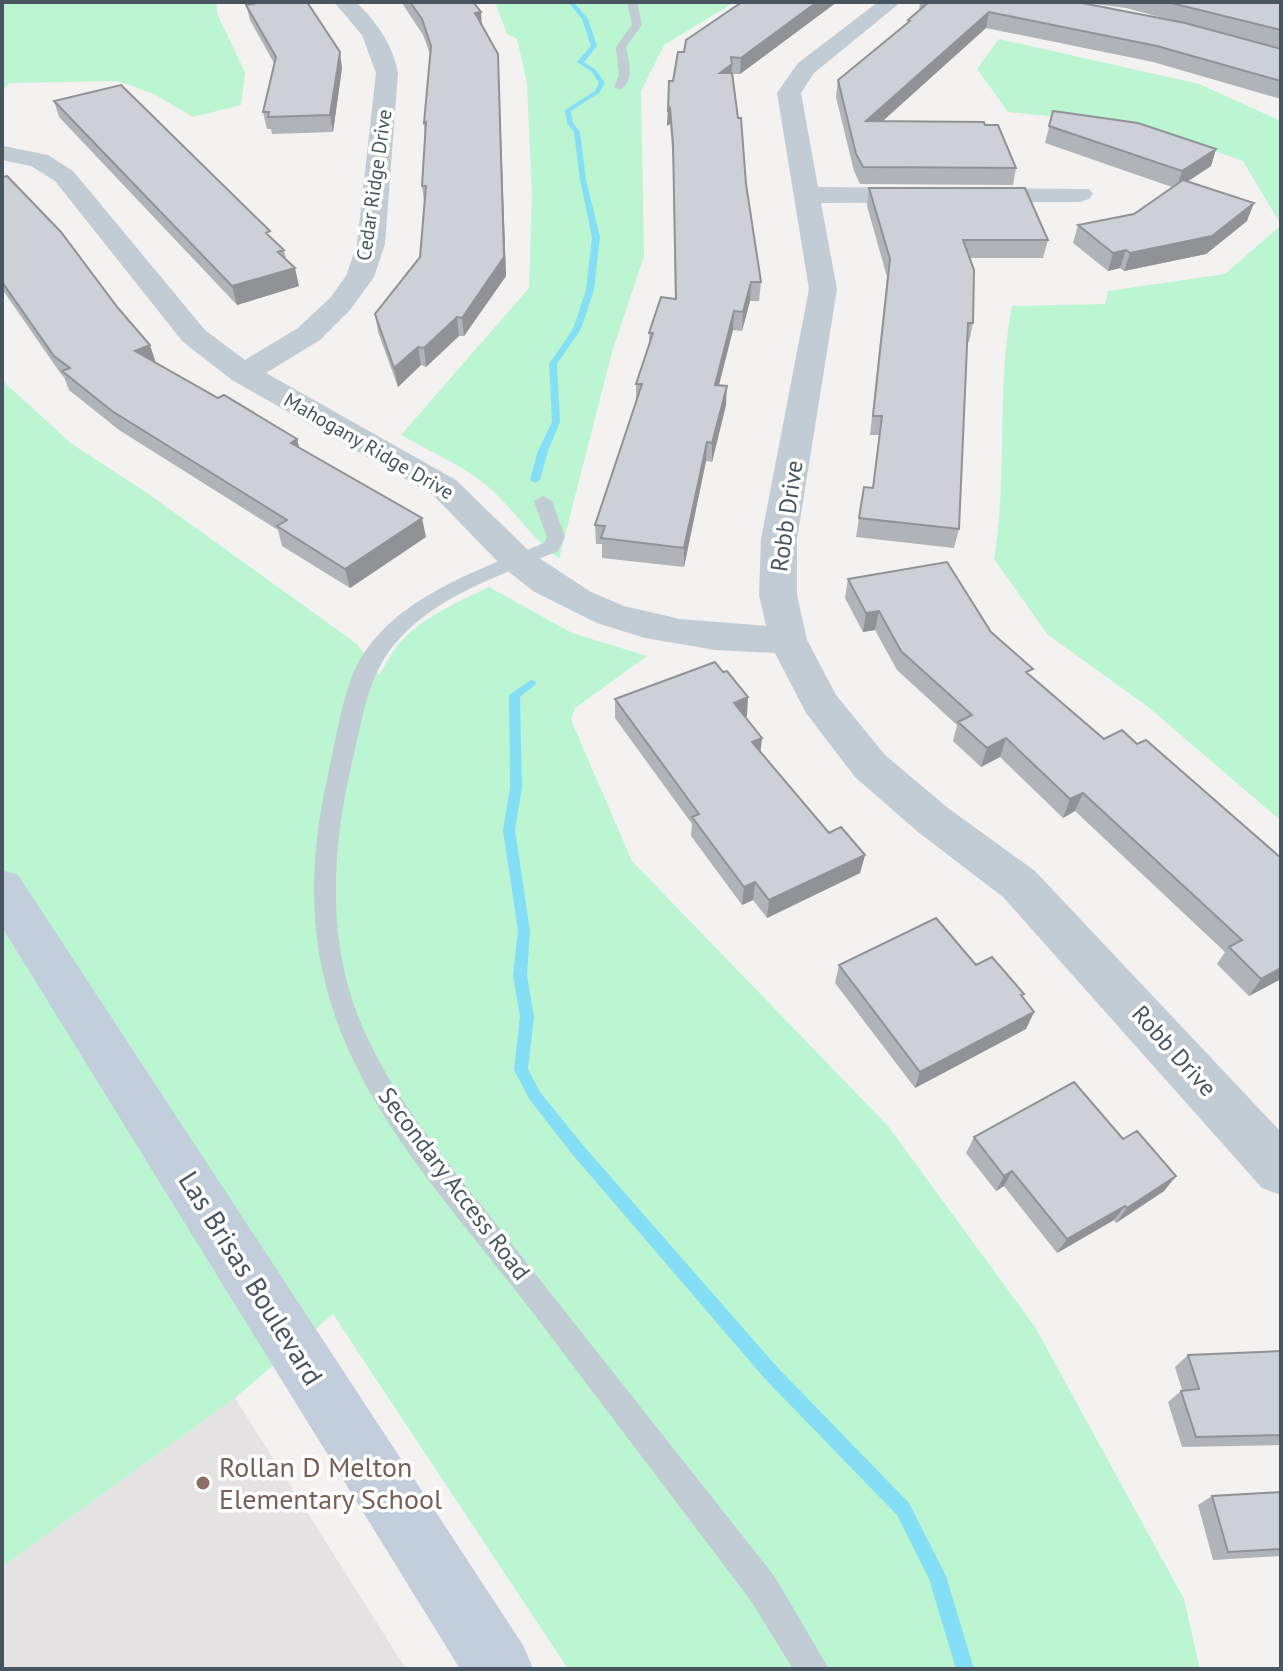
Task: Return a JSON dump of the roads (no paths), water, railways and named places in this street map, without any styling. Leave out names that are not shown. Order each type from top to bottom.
[{"type":"street","name":"Cedar Ridge Drive","points":[[243,373],[287,350],[309,334],[350,292],[367,260],[387,73],[376,39],[344,2]]},
{"type":"street","name":"Robb Drive","points":[[891,2],[806,68],[792,85],[788,101],[823,289],[779,539],[778,595],[788,640],[820,703],[870,766],[933,820],[1019,884],[1281,1170]]},
{"type":"street","name":"Mahogany Ridge Drive","points":[[4,153],[39,160],[64,176],[209,351],[444,487],[469,505],[518,561],[570,597],[638,624],[704,637],[788,640]]},
{"type":"street","points":[[807,195],[1080,194]]},
{"type":"street","name":"Las Brisas Boulevard","points":[[2,888],[499,1669]]},
{"type":"lane","points":[[620,87],[625,75],[621,47],[637,25],[632,2]]},
{"type":"lane","name":"Secondary Access Road","points":[[543,501],[556,537],[552,547],[413,614],[374,651],[361,679],[330,826],[324,870],[329,942],[344,1009],[378,1082],[412,1134],[763,1589],[812,1669]]},
{"type":"waterway","points":[[535,480],[556,422],[553,364],[577,329],[590,290],[596,237],[583,180],[577,132],[570,123],[568,110],[597,92],[602,83],[594,71],[580,62],[594,46],[585,19],[571,2]]},
{"type":"waterway","points":[[531,684],[514,695],[516,788],[509,830],[524,931],[520,975],[527,1017],[521,1070],[535,1096],[577,1149],[772,1374],[903,1509],[937,1576],[965,1669]]},
{"type":"place","name":"Rollan D Melton Elementary School","points":[[203,1483]]}]
